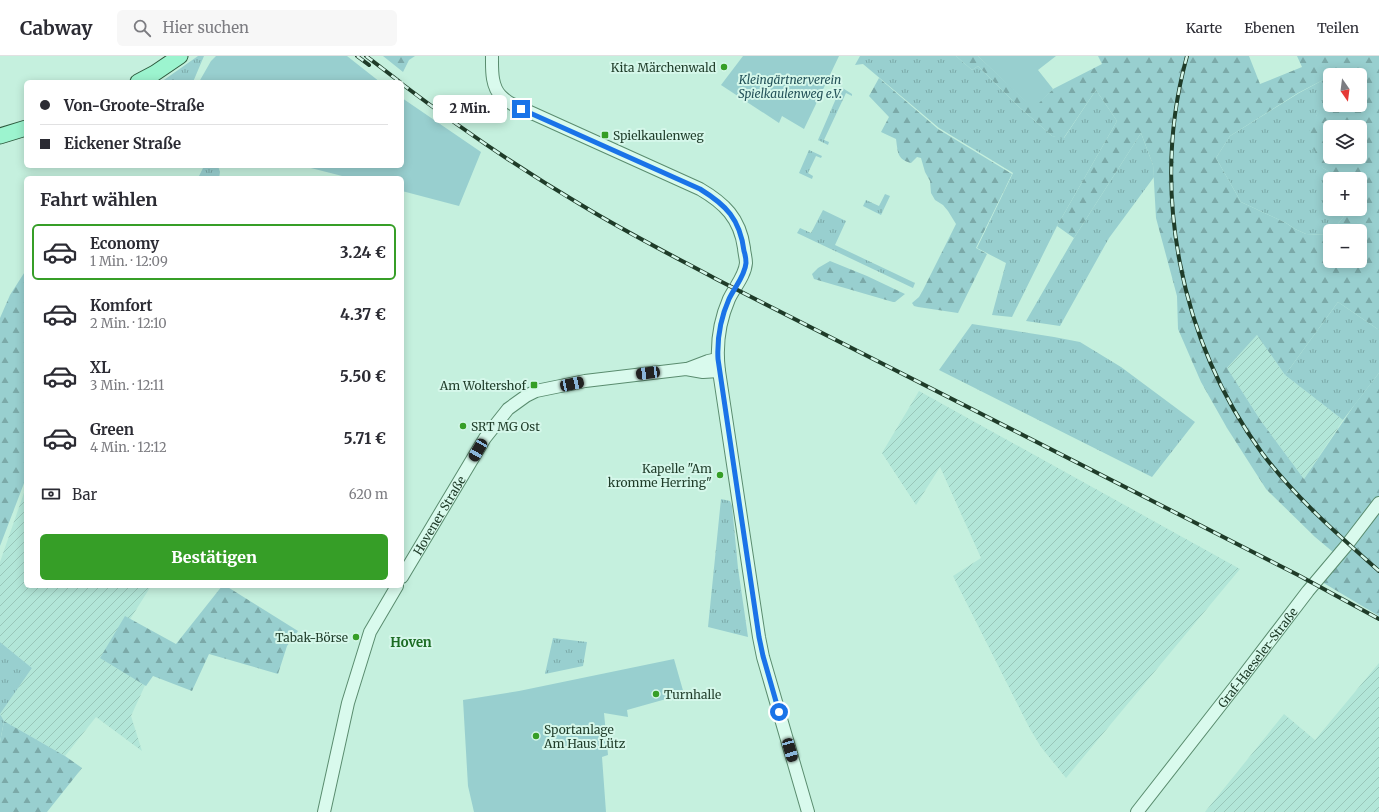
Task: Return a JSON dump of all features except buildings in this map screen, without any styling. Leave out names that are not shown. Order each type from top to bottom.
[{"type":"main road","points":[[142,80],[180,56]]},
{"type":"main road","points":[[0,136],[24,129]]},
{"type":"street","points":[[492,56],[493,78],[496,87],[501,96],[512,104],[693,186],[717,199],[727,209],[740,229],[746,263],[743,273],[729,299],[722,320],[718,340],[719,371],[759,637],[763,656],[808,812]]},
{"type":"street","name":"Hovener Straße","points":[[404,574],[485,438],[508,409],[526,396],[536,391],[585,381],[686,369],[718,359]]},
{"type":"street","name":"Hovener Straße","points":[[686,369],[703,372],[719,371]]},
{"type":"street","name":"Graf-Haeseler-Straße","points":[[1137,812],[1308,591],[1346,546],[1379,503]]},
{"type":"street","points":[[324,812],[348,703],[369,636],[396,588]]},
{"type":"shaded area","points":[[1257,335],[1285,375],[1343,420],[1304,479],[1261,421],[1227,368]]},
{"type":"shaded area","points":[[919,391],[1240,569],[1066,778],[1041,747],[1030,729],[953,576],[981,558],[940,467],[916,505],[882,453]]},
{"type":"shaded area","points":[[24,493],[24,588],[150,588],[107,656],[147,681],[131,716],[142,751],[96,717],[65,756],[4,721],[0,714],[32,668],[0,642],[0,562]]},
{"type":"shaded area","points":[[1379,663],[1379,812],[1205,812],[1284,714],[1315,740]]},
{"type":"green space","points":[[198,56],[204,56],[194,80],[164,80]]},
{"type":"green space","points":[[216,56],[347,56],[377,80],[200,80],[211,61]]},
{"type":"green space","points":[[383,56],[415,56],[409,60],[403,72]]},
{"type":"green space","name":"Kleingärtnerverein Spielkaulenweg e.V.","points":[[743,56],[839,56],[804,129],[782,116],[779,123],[721,85]]},
{"type":"green space","points":[[860,56],[956,56],[972,70],[978,66],[1018,106],[1052,136],[1064,138],[1096,90],[1117,121],[1057,226],[1012,317],[992,315],[1006,263],[977,248],[1013,173],[939,128],[863,64],[855,65]]},
{"type":"green space","points":[[956,56],[978,56],[1033,108],[1053,89],[1102,64],[1098,56],[1249,56],[1260,84],[1302,67],[1297,56],[1379,56],[1379,330],[1338,302],[1285,375],[1257,335],[1227,368],[1261,421],[1304,479],[1355,404],[1379,373],[1379,616],[1322,582],[1339,557],[1315,537],[1266,489],[1227,428],[1201,382],[1178,329],[1177,296],[1156,218],[1153,165],[1141,133],[1074,238],[1057,226],[1117,121],[1096,90],[1063,139],[1052,136],[1018,106],[978,66],[972,70]],"holes":[[[1323,68],[1367,68],[1367,112],[1323,112],[1323,101],[1307,136],[1323,168],[1330,172],[1367,172],[1367,216],[1344,216],[1338,224],[1367,224],[1367,268],[1323,268],[1323,235],[1306,234],[1241,202],[1216,158],[1230,136],[1298,93],[1323,80]]]},
{"type":"green space","points":[[978,56],[1056,56],[1038,70],[1053,89],[1033,109]]},
{"type":"green space","points":[[879,78],[938,129],[1012,174],[976,248],[987,254],[958,313],[918,307],[914,306],[912,303],[919,297],[923,290],[956,224],[948,211],[943,205],[935,200],[931,193],[930,181],[925,172],[921,158],[917,157],[911,163],[903,160],[898,152],[896,139],[881,132],[889,117],[869,96]]},
{"type":"green space","points":[[1323,80],[1323,102],[1316,118],[1316,128],[1323,168],[1330,172],[1323,172],[1323,216],[1344,216],[1338,224],[1323,224],[1323,235],[1306,234],[1241,202],[1216,158],[1230,136],[1299,93]]},
{"type":"green space","points":[[841,87],[852,94],[852,96],[846,93],[824,140],[829,142],[828,145],[818,140]]},
{"type":"green space","points":[[404,99],[481,152],[459,206],[404,192],[404,176],[342,176],[311,168],[404,168]]},
{"type":"green space","points":[[1141,133],[1153,165],[1154,177],[1109,238],[1060,326],[1026,321],[1074,238]]},
{"type":"green space","points":[[809,150],[822,156],[821,158],[816,156],[808,173],[813,176],[812,179],[799,173]]},
{"type":"green space","points":[[203,168],[219,168],[220,172],[219,176],[199,176]]},
{"type":"green space","points":[[885,194],[890,196],[881,215],[863,206],[866,200],[879,206]]},
{"type":"green space","points":[[823,210],[846,221],[835,245],[915,283],[913,288],[797,233],[800,228],[811,233]]},
{"type":"green space","points":[[830,261],[905,294],[893,302],[814,279],[812,274],[818,268]]},
{"type":"green space","points":[[24,273],[24,483],[0,546],[0,318],[10,295]]},
{"type":"green space","points":[[1338,302],[1379,330],[1379,373],[1343,420],[1285,375]]},
{"type":"green space","points":[[972,324],[1080,342],[1121,367],[1195,422],[1152,477],[939,370]]},
{"type":"green space","points":[[721,499],[730,501],[732,506],[738,568],[748,637],[708,627]]},
{"type":"green space","points":[[220,588],[229,588],[298,631],[287,646],[278,674],[209,654],[192,691],[153,676],[146,686],[100,658],[125,616],[176,644]]},
{"type":"green space","points":[[553,638],[587,642],[583,666],[545,674]]},
{"type":"green space","points":[[0,642],[32,668],[0,714]]},
{"type":"green space","name":"Sportanlage Am Haus Lütz","points":[[674,659],[684,694],[627,710],[628,717],[604,713],[608,755],[602,757],[606,812],[474,812],[468,786],[463,700],[519,691]]},
{"type":"green space","points":[[0,714],[4,721],[0,742]]},
{"type":"green space","points":[[4,721],[65,756],[82,768],[47,812],[0,812],[0,742]]},
{"type":"railway","points":[[357,56],[369,65]]},
{"type":"railway","points":[[366,56],[397,80]]},
{"type":"railway","points":[[1187,56],[1176,107],[1172,159],[1173,211],[1180,263],[1192,314],[1210,363],[1234,409],[1262,453],[1302,500],[1379,571]]},
{"type":"railway","points":[[404,85],[513,163],[599,216],[716,279],[1298,575],[1379,619]]},
{"type":"place","name":"Kita Märchenwald","points":[[724,67]]},
{"type":"place","name":"Spielkaulenweg","points":[[605,135]]},
{"type":"place","name":"Am Woltershof","points":[[534,385]]},
{"type":"place","name":"SRT MG Ost","points":[[463,426]]},
{"type":"place","name":"Kapelle \"Am kromme Herring\"","points":[[720,475]]},
{"type":"place","name":"Tabak-Börse","points":[[356,637]]},
{"type":"place","name":"Turnhalle","points":[[656,694]]},
{"type":"place","name":"Sportanlage Am Haus Lütz","points":[[536,736]]},
{"type":"district","name":"Hoven","points":[[411,642]]},
{"type":"route","points":[[521,109],[700,189],[717,199],[727,209],[740,229],[746,263],[743,273],[726,306],[717,351],[738,490],[746,558],[759,637],[779,712]]}]
